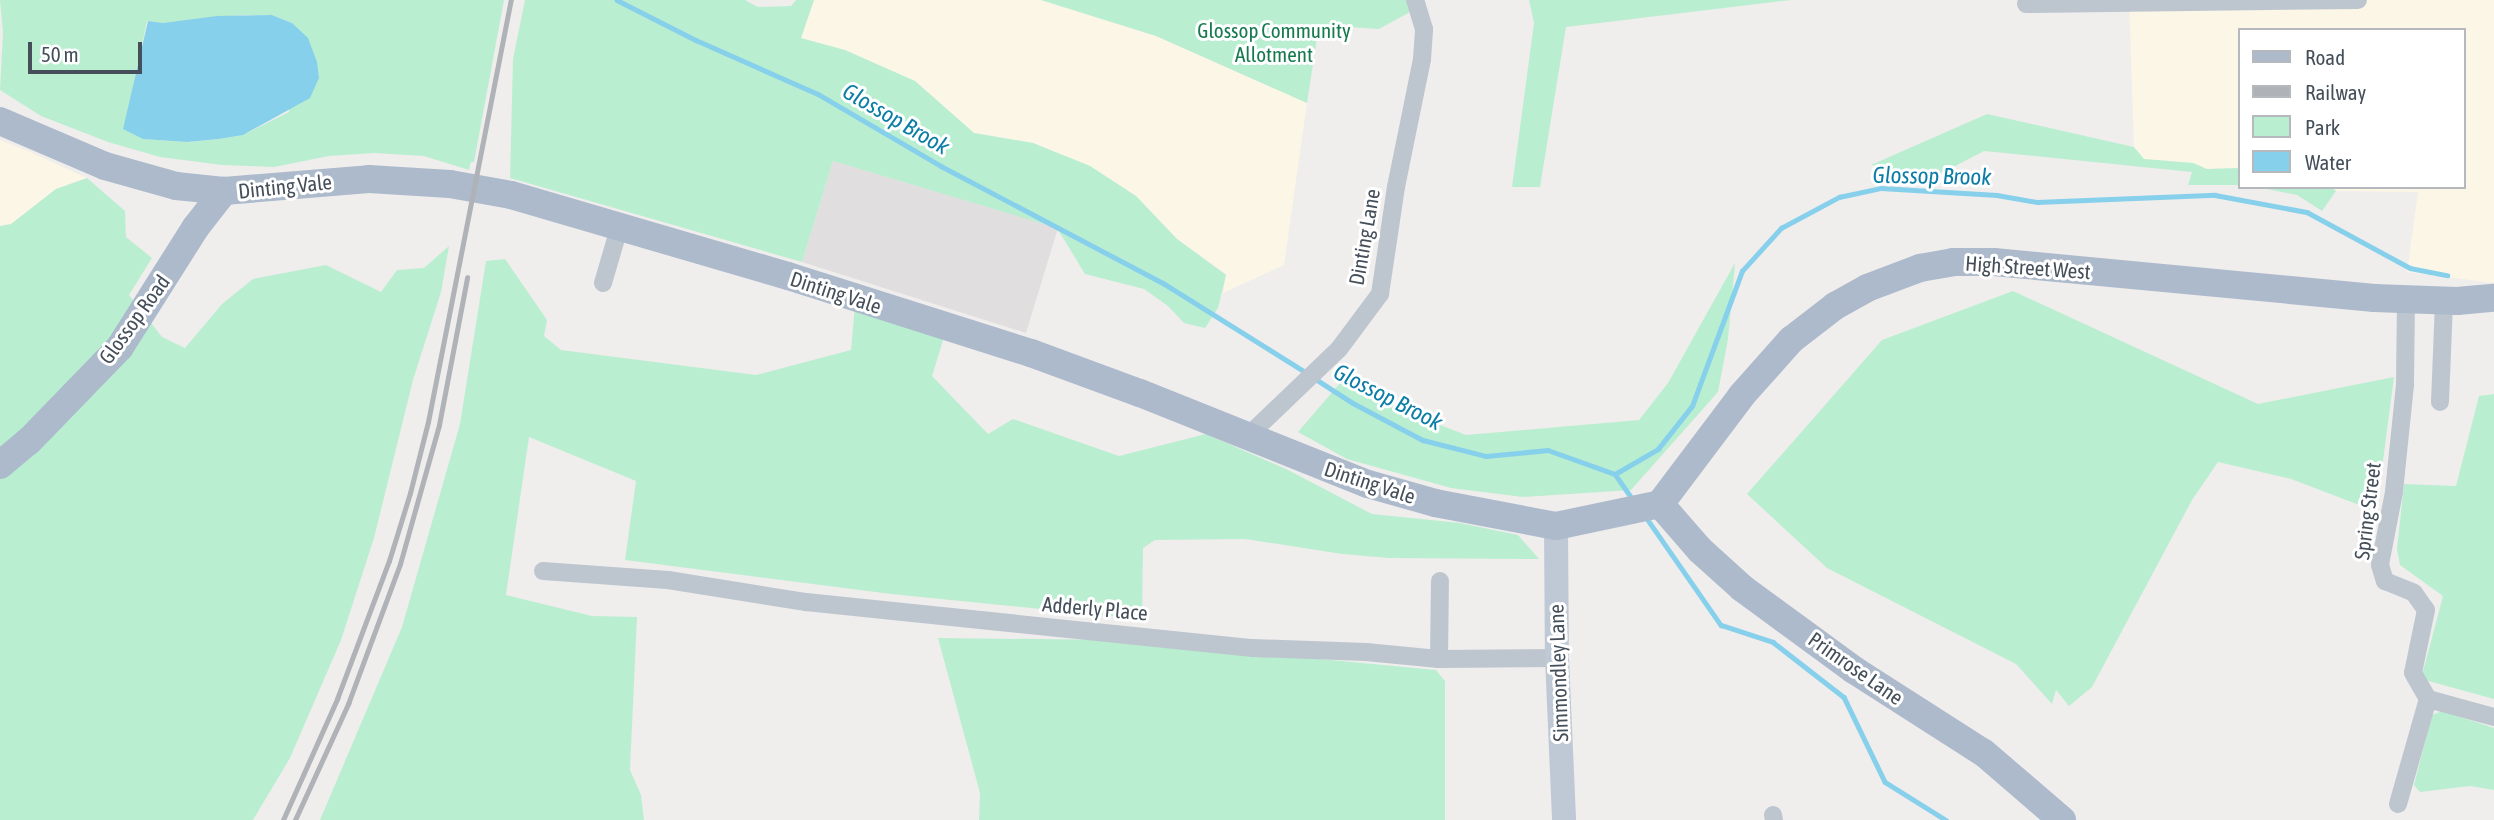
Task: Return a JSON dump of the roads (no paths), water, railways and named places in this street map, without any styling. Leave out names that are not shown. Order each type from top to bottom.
[{"type":"main road","name":"Dinting Vale","points":[[0,121],[105,166],[176,186],[225,191],[338,180],[417,181],[496,191],[620,225],[1031,353],[1249,435],[1368,484],[1435,503],[1556,526],[1660,504]]},
{"type":"main road","name":"Glossop Road","points":[[0,465],[29,440],[120,347],[196,227],[225,191]]},
{"type":"main road","name":"High Street West","points":[[1660,504],[1742,395],[1791,340],[1835,306],[1867,288],[1920,268],[1953,262],[1994,262],[2406,300],[2494,298]]},
{"type":"main road","name":"Primrose Lane","points":[[1660,504],[1700,550],[1742,588],[1854,670],[1984,753],[2062,820]]},
{"type":"street","name":"Dinting Lane","points":[[1249,435],[1329,358],[1367,315],[1380,294],[1396,187],[1422,59],[1424,29],[1415,0]]},
{"type":"street","points":[[2026,4],[2358,0]]},
{"type":"street","points":[[603,283],[620,225]]},
{"type":"street","name":"Spring Street","points":[[2406,300],[2402,412],[2394,492],[2381,565],[2385,580],[2414,593],[2426,610],[2413,673],[2428,699]]},
{"type":"street","points":[[2440,402],[2444,301]]},
{"type":"street","name":"Simmondley Lane","points":[[1556,526],[1557,658],[1564,820]]},
{"type":"street","name":"Adderly Place","points":[[543,571],[630,577],[906,613],[1252,648],[1366,652],[1439,659],[1557,658]]},
{"type":"street","points":[[1439,659],[1440,581]]},
{"type":"street","points":[[2398,804],[2428,699],[2494,717]]},
{"type":"water","points":[[272,15],[292,23],[308,38],[317,62],[319,78],[310,98],[243,135],[219,139],[187,142],[143,139],[123,129],[148,21],[163,23],[217,16]]},
{"type":"waterway","name":"Glossop Brook","points":[[617,0],[696,40],[818,94],[941,166],[1163,283],[1307,373]]},
{"type":"waterway","name":"Glossop Brook","points":[[1314,378],[1353,403],[1423,440],[1486,456],[1548,450],[1615,474],[1658,449],[1692,406],[1742,271],[1781,228],[1839,197],[1881,188],[1997,195],[2037,202],[2215,195],[2307,212],[2410,268],[2447,275]]},
{"type":"waterway","points":[[1615,474],[1631,497]]},
{"type":"waterway","points":[[1648,520],[1721,625],[1773,642],[1844,697],[1885,782],[1946,820]]},
{"type":"railway","points":[[283,820],[337,699],[389,561],[410,493],[428,422],[511,0]]},
{"type":"railway","points":[[295,820],[348,704],[400,564],[439,425],[467,278]]},
{"type":"park label","name":"Glossop Community Allotment","points":[[1274,42]]}]
